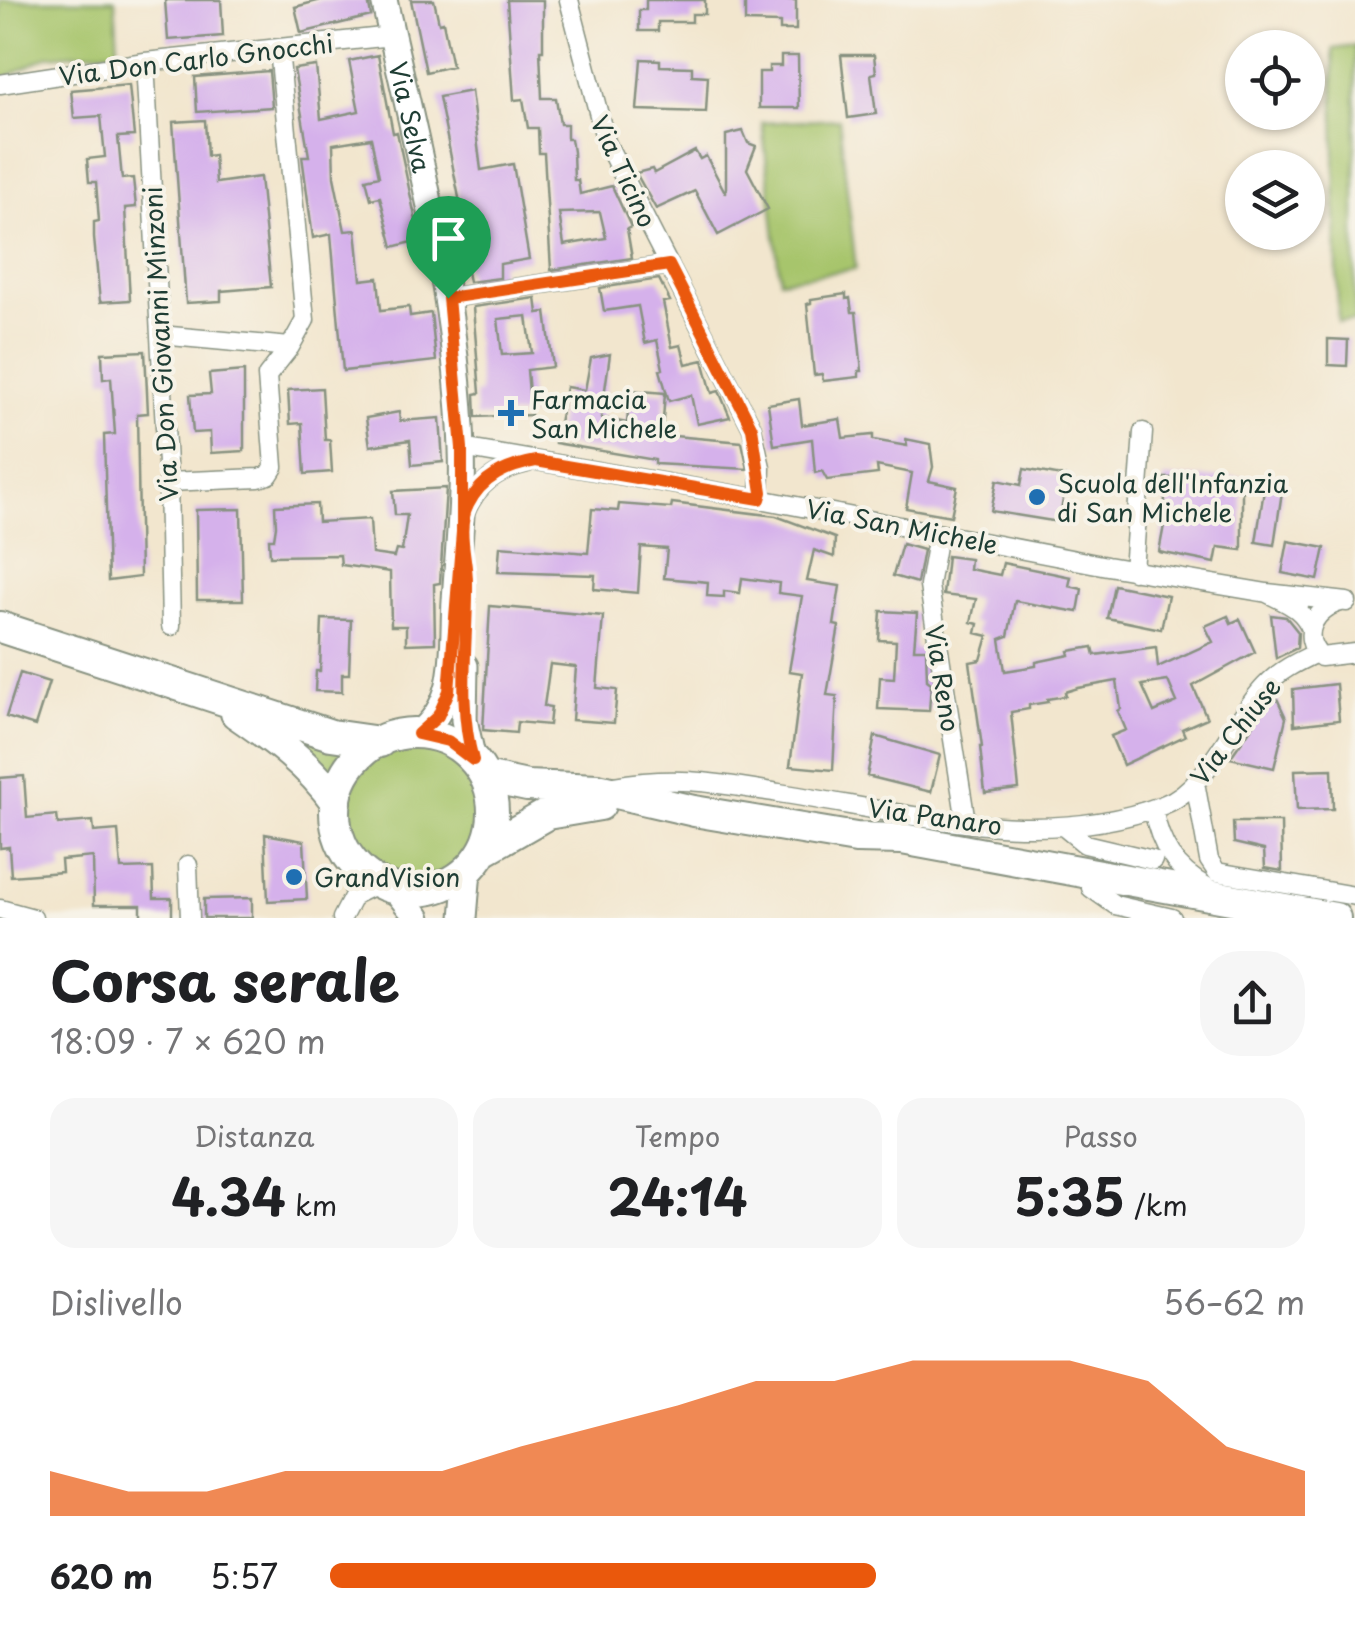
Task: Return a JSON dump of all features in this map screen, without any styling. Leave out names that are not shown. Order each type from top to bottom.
[{"type":"main road","name":"Via Selva","points":[[384,0],[435,222],[448,298],[462,448],[468,578],[464,720],[479,769]]},
{"type":"main road","name":"Via Selva","points":[[418,734],[438,716],[449,691],[463,525]]},
{"type":"main road","points":[[0,627],[331,734],[380,742],[418,734],[448,741],[479,769],[527,786],[598,789],[694,811],[856,838],[902,839],[1238,912]]},
{"type":"main road","points":[[208,695],[280,742],[316,776],[336,802]]},
{"type":"main road","points":[[380,742],[351,766],[336,802],[338,834],[354,863],[376,889],[418,918]]},
{"type":"main road","points":[[464,918],[476,860],[491,832],[493,810],[479,769]]},
{"type":"main road","points":[[376,889],[418,891],[440,887],[527,823],[562,809],[592,805],[694,811]]},
{"type":"main road","points":[[856,838],[902,853],[1091,888],[1238,912],[1335,918]]},
{"type":"street","name":"Via Ticino","points":[[569,0],[598,120],[752,428],[761,467],[760,499]]},
{"type":"street","name":"Via Don Carlo Gnocchi","points":[[0,84],[145,62],[392,36]]},
{"type":"street","points":[[168,482],[252,479],[268,474],[275,461],[267,376],[305,320],[279,49]]},
{"type":"street","name":"Via Don Giovanni Minzoni","points":[[145,62],[168,482],[171,626]]},
{"type":"street","points":[[448,298],[669,265]]},
{"type":"street","points":[[160,335],[290,347]]},
{"type":"street","points":[[1133,571],[1142,432]]},
{"type":"street","name":"Via San Michele","points":[[462,448],[760,499],[1133,571],[1351,602]]},
{"type":"street","name":"Via San Michele","points":[[463,525],[479,487],[491,476],[536,461]]},
{"type":"street","name":"Via Reno","points":[[938,534],[929,586],[966,822]]},
{"type":"street","name":"Via San Michele","points":[[1267,593],[1294,606],[1311,629]]},
{"type":"street","points":[[1351,602],[1324,608],[1310,637],[1316,653],[1328,658],[1355,653]]},
{"type":"street","name":"Via Chiuse","points":[[1153,809],[1178,798],[1195,782],[1264,687],[1288,666],[1316,653]]},
{"type":"street","name":"Via Panaro","points":[[598,789],[689,778],[1032,829],[1064,827],[1153,809]]},
{"type":"street","points":[[1195,782],[1209,860],[1217,872],[1355,896]]},
{"type":"street","points":[[1153,809],[1160,840],[1176,864],[1238,912]]},
{"type":"street","points":[[1064,827],[1086,844],[1152,860]]},
{"type":"street","points":[[188,865],[190,918]]},
{"type":"street","points":[[1091,888],[1115,905],[1172,918]]},
{"type":"street","points":[[342,918],[376,889]]},
{"type":"street","points":[[0,909],[33,918]]},
{"type":"green space","points":[[0,0],[115,0],[118,50],[48,56],[0,80]]},
{"type":"green space","points":[[1355,46],[1355,322],[1338,322],[1333,49]]},
{"type":"green space","points":[[839,119],[856,269],[780,280],[762,123]]},
{"type":"green space","points":[[291,731],[350,748],[329,777]]},
{"type":"green space","points":[[415,744],[441,749],[462,764],[477,785],[482,811],[477,837],[462,858],[441,873],[415,878],[389,873],[368,858],[353,837],[348,811],[353,785],[368,764],[389,749]]},
{"type":"building","points":[[165,0],[221,0],[223,36],[168,40]]},
{"type":"building","points":[[321,0],[368,0],[371,16],[301,33],[295,7]]},
{"type":"building","points":[[411,0],[434,0],[452,66],[426,72]]},
{"type":"building","points":[[507,0],[543,0],[542,98],[556,98],[560,124],[567,124],[574,180],[578,180],[580,194],[612,186],[631,227],[627,229],[632,258],[551,270],[544,153],[539,153],[538,128],[528,128],[523,99],[514,100]],"holes":[[[600,212],[606,238],[564,245],[559,213]]]},
{"type":"building","points":[[646,0],[705,0],[705,14],[692,14],[692,22],[658,22],[658,31],[639,31],[639,10],[646,10]]},
{"type":"building","points":[[745,0],[796,0],[796,30],[780,30],[780,23],[745,22]]},
{"type":"building","points":[[378,55],[420,240],[393,247],[380,197],[371,199],[366,179],[379,176],[371,138],[333,144],[334,177],[345,231],[356,230],[361,280],[378,278],[381,310],[409,307],[410,316],[431,313],[436,361],[343,371],[331,234],[313,238],[302,156],[309,156],[294,69],[316,66],[321,119],[359,111],[349,61]]},
{"type":"building","points":[[841,55],[874,55],[876,73],[871,74],[876,114],[848,118]]},
{"type":"building","points":[[781,56],[798,56],[799,108],[759,108],[759,72],[769,72],[769,66],[781,66]]},
{"type":"building","points":[[641,59],[660,60],[660,66],[692,67],[692,75],[708,76],[706,112],[637,110]]},
{"type":"building","points":[[269,71],[272,107],[197,112],[195,77]]},
{"type":"building","points":[[129,85],[134,136],[118,137],[122,179],[133,178],[136,207],[125,208],[130,300],[100,302],[94,238],[94,222],[99,221],[96,182],[89,182],[87,159],[105,157],[101,116],[74,118],[71,90]]},
{"type":"building","points":[[471,91],[481,170],[513,164],[529,259],[500,264],[500,278],[469,282],[459,229],[465,228],[439,97]]},
{"type":"building","points":[[205,120],[207,156],[214,155],[216,183],[260,177],[271,287],[221,291],[221,301],[186,303],[173,122]]},
{"type":"building","points":[[743,131],[748,143],[756,146],[747,169],[768,209],[718,235],[695,191],[656,209],[636,173],[652,169],[654,173],[695,151],[700,159],[706,156],[726,194],[726,135]]},
{"type":"building","points":[[659,279],[670,301],[663,302],[672,347],[681,345],[686,364],[703,360],[712,393],[719,391],[730,417],[697,424],[691,395],[669,401],[657,340],[645,343],[638,306],[604,311],[600,288]]},
{"type":"building","points":[[846,294],[852,312],[856,312],[862,371],[859,377],[823,381],[822,374],[814,375],[807,304],[811,299]]},
{"type":"building","points":[[536,298],[538,313],[546,312],[553,367],[527,370],[531,415],[476,417],[475,394],[480,393],[473,307]],"holes":[[[527,316],[532,353],[502,355],[498,319]]]},
{"type":"building","points":[[1328,339],[1348,340],[1347,366],[1328,365]]},
{"type":"building","points":[[145,351],[148,413],[137,414],[140,577],[108,581],[104,435],[115,434],[111,378],[103,379],[102,353]]},
{"type":"building","points":[[610,354],[601,418],[627,423],[630,390],[665,393],[662,432],[651,434],[742,442],[748,469],[655,464],[655,460],[555,443],[566,387],[585,390],[591,358]]},
{"type":"building","points":[[244,371],[244,451],[211,453],[210,432],[193,433],[190,395],[211,394],[209,374]]},
{"type":"building","points":[[322,388],[325,440],[330,440],[332,472],[305,474],[302,423],[290,424],[288,390]]},
{"type":"building","points":[[799,399],[802,425],[840,419],[843,438],[873,435],[873,440],[907,446],[906,439],[930,444],[933,467],[929,481],[957,487],[951,516],[906,508],[912,473],[877,466],[878,474],[827,480],[822,471],[815,473],[812,439],[774,445],[768,404]]},
{"type":"building","points":[[399,412],[400,421],[440,418],[443,462],[412,465],[410,440],[370,446],[366,418]]},
{"type":"building","points":[[1024,469],[1067,477],[1059,522],[991,511],[997,480],[1021,485]]},
{"type":"building","points":[[1242,477],[1242,550],[1218,547],[1215,563],[1159,552],[1168,504],[1164,478]]},
{"type":"building","points":[[1265,483],[1283,485],[1274,545],[1256,542]]},
{"type":"building","points":[[446,488],[440,583],[434,584],[435,643],[406,644],[406,626],[391,626],[390,572],[341,565],[340,555],[270,556],[275,506],[317,504],[318,522],[370,519],[372,554],[394,557],[396,550],[402,551],[407,515],[395,515],[393,491]]},
{"type":"building","points":[[672,503],[776,516],[835,538],[834,557],[814,550],[807,581],[840,586],[834,625],[839,626],[827,695],[837,696],[833,770],[790,766],[802,673],[789,671],[802,596],[778,593],[779,583],[742,578],[740,593],[724,591],[724,597],[707,596],[708,582],[664,578],[667,549],[641,547],[638,593],[594,589],[595,575],[498,572],[500,546],[588,553],[592,509],[618,511],[619,504],[671,508]]},
{"type":"building","points":[[241,509],[243,600],[197,600],[196,510]]},
{"type":"building","points":[[1288,541],[1325,548],[1318,580],[1282,573]]},
{"type":"building","points":[[902,544],[923,550],[917,583],[893,576]]},
{"type":"building","points":[[947,556],[970,559],[969,569],[1000,575],[1003,563],[1071,577],[1069,586],[1082,589],[1078,612],[1015,601],[1008,636],[1000,639],[1005,671],[1036,666],[1036,662],[1070,655],[1069,651],[1093,647],[1095,655],[1156,647],[1158,667],[1213,642],[1205,626],[1228,616],[1231,623],[1240,619],[1255,652],[1193,686],[1207,718],[1182,729],[1185,736],[1123,765],[1111,736],[1126,730],[1118,711],[1121,709],[1117,681],[1078,688],[1065,692],[1066,696],[1011,712],[1019,789],[985,793],[970,662],[981,660],[988,636],[976,633],[978,624],[971,622],[976,599],[943,595]],"holes":[[[1168,681],[1177,702],[1154,712],[1142,685]]]},
{"type":"building","points":[[1114,585],[1168,596],[1161,629],[1107,618]]},
{"type":"building","points":[[490,606],[603,616],[597,688],[617,690],[614,723],[572,720],[576,667],[550,664],[544,706],[551,707],[549,725],[517,722],[516,733],[483,730]]},
{"type":"building","points":[[881,611],[917,613],[914,649],[926,649],[927,680],[931,683],[929,711],[878,709],[880,677],[894,678],[896,641],[879,640]]},
{"type":"building","points":[[1271,615],[1286,617],[1298,632],[1297,648],[1276,658]]},
{"type":"building","points":[[322,619],[351,620],[349,674],[342,674],[342,692],[315,691],[316,671],[320,671]]},
{"type":"building","points":[[20,673],[49,682],[35,726],[6,717]]},
{"type":"building","points":[[1336,684],[1339,720],[1294,725],[1293,689]]},
{"type":"building","points":[[1275,694],[1286,718],[1274,768],[1230,758]]},
{"type":"building","points":[[875,736],[940,755],[931,792],[867,776]]},
{"type":"building","points":[[1332,769],[1333,809],[1297,810],[1295,770]]},
{"type":"building","points":[[24,776],[27,818],[57,815],[58,824],[93,821],[94,832],[118,830],[121,869],[153,868],[154,898],[172,898],[172,918],[141,918],[141,905],[94,905],[93,857],[61,860],[62,872],[11,876],[9,847],[0,848],[0,778]]},
{"type":"building","points":[[1233,822],[1281,822],[1282,871],[1265,868],[1264,850],[1234,843]]},
{"type":"building","points":[[265,834],[304,841],[307,899],[268,901]]},
{"type":"building","points":[[252,898],[252,918],[204,918],[204,899]]},
{"type":"place","name":"Farmacia San Michele","points":[[511,413]]},
{"type":"place","name":"Scuola dell'Infanzia di San Michele","points":[[1037,497]]},
{"type":"place","name":"GrandVision","points":[[294,877]]},
{"type":"route","points":[[448,298],[462,448],[462,532],[449,691],[438,716],[418,734],[448,741],[473,760],[464,720],[468,578],[462,532],[463,518],[479,487],[503,470],[536,461],[760,499],[761,467],[752,428],[738,396],[669,265],[448,298]]}]
